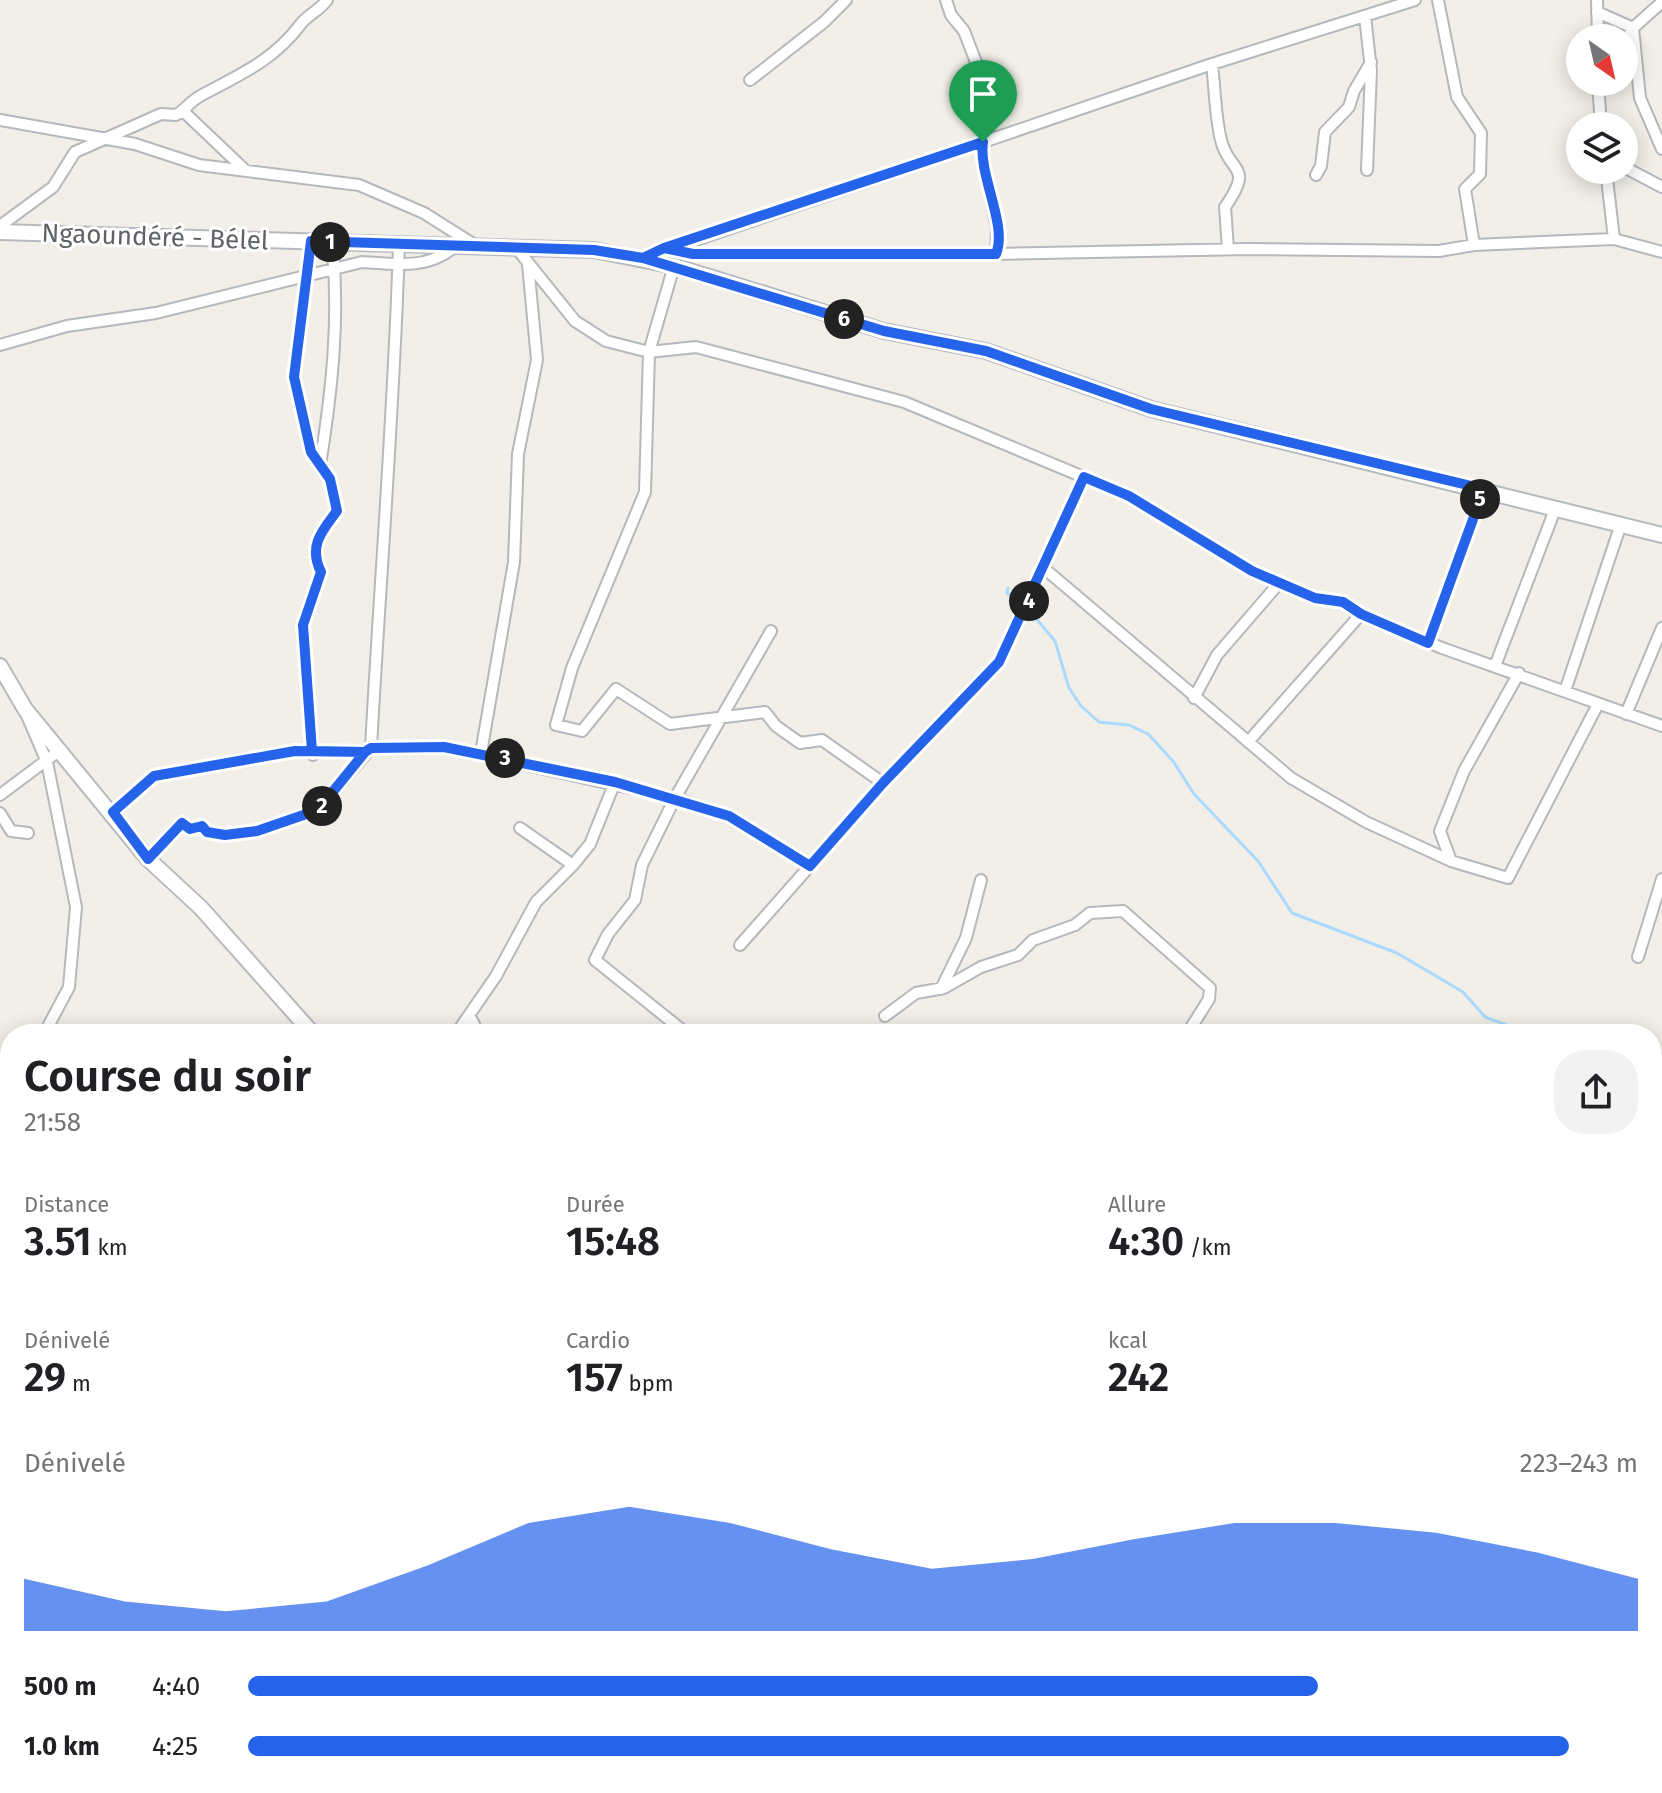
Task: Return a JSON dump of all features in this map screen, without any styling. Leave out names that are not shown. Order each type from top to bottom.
[{"type":"main road","name":"Ngaoundéré - Bélel","points":[[0,229],[454,247],[475,245],[518,250],[594,250],[643,258],[884,331],[986,351],[1151,409],[1662,535]]},
{"type":"main road","points":[[0,666],[25,709],[113,812],[148,859],[212,919],[304,1024]]},
{"type":"street","points":[[0,229],[53,187],[75,152],[161,114],[176,115],[199,97],[263,64],[327,0]]},
{"type":"street","points":[[750,80],[824,22],[846,0]]},
{"type":"street","points":[[946,0],[964,31],[988,93],[983,160],[997,228],[996,254]]},
{"type":"street","points":[[643,258],[664,248],[1212,64],[1415,0]]},
{"type":"street","points":[[1438,0],[1457,97],[1481,133],[1480,174],[1465,189],[1474,245]]},
{"type":"street","points":[[1637,24],[1662,2]]},
{"type":"street","points":[[1597,6],[1626,24]]},
{"type":"street","points":[[1365,16],[1371,62],[1367,170]]},
{"type":"street","points":[[1316,175],[1321,166],[1325,132],[1349,107],[1354,91],[1371,62]]},
{"type":"street","points":[[1212,64],[1221,140],[1238,169],[1237,192],[1225,207],[1228,249]]},
{"type":"street","points":[[1638,78],[1640,98],[1662,149]]},
{"type":"street","points":[[183,111],[246,171]]},
{"type":"street","points":[[0,120],[135,144],[199,165],[359,185],[424,213],[475,245]]},
{"type":"street","points":[[1638,174],[1662,187]]},
{"type":"street","points":[[1608,184],[1614,239]]},
{"type":"street","points":[[664,248],[693,254],[996,254],[1228,249],[1439,251],[1474,245],[1614,239],[1662,252]]},
{"type":"street","points":[[311,241],[294,377],[311,452],[330,479],[337,511],[316,538],[315,560],[321,572],[303,625],[312,753]]},
{"type":"street","points":[[320,465],[332,391],[335,268],[332,242]]},
{"type":"street","points":[[148,859],[182,823],[190,829],[202,826],[207,832],[225,835],[268,829],[318,810],[368,750],[384,484],[396,357],[399,244]]},
{"type":"street","points":[[0,345],[67,326],[156,313],[362,262],[399,264],[440,259],[454,247]]},
{"type":"street","points":[[518,250],[575,321],[606,341],[649,352],[696,347],[904,402],[1129,496],[1187,534],[1315,598],[1343,602],[1361,614],[1428,643],[1662,726]]},
{"type":"street","points":[[481,753],[514,562],[518,454],[537,360],[528,262]]},
{"type":"street","points":[[674,266],[649,352],[645,492],[572,668],[556,725],[582,731],[616,689],[670,724],[765,712],[776,726],[800,743],[822,740],[883,783]]},
{"type":"street","points":[[740,945],[883,783],[999,662],[1045,569],[1084,477]]},
{"type":"street","points":[[1428,643],[1484,489]]},
{"type":"street","points":[[1495,666],[1556,507]]},
{"type":"street","points":[[1565,691],[1621,524]]},
{"type":"street","points":[[1045,569],[1291,778],[1366,822],[1451,861],[1508,878],[1598,704]]},
{"type":"street","points":[[1194,698],[1217,655],[1280,582]]},
{"type":"street","points":[[1248,742],[1361,614]]},
{"type":"street","points":[[1626,714],[1662,628]]},
{"type":"street","points":[[675,1024],[595,960],[608,934],[635,900],[642,865],[675,798],[771,631]]},
{"type":"street","points":[[1451,861],[1440,831],[1464,771],[1519,673]]},
{"type":"street","points":[[25,709],[28,724],[46,760],[64,832],[76,907],[69,987],[49,1024]]},
{"type":"street","points":[[113,812],[154,776],[295,751],[312,753],[437,746],[615,782],[675,798],[729,816],[810,866]]},
{"type":"street","points":[[0,795],[60,750]]},
{"type":"street","points":[[463,1024],[496,976],[536,902],[590,844],[615,782]]},
{"type":"street","points":[[0,813],[11,831],[28,833]]},
{"type":"street","points":[[520,828],[573,865]]},
{"type":"street","points":[[1638,957],[1662,879]]},
{"type":"street","points":[[941,989],[966,938],[981,880]]},
{"type":"street","points":[[885,1016],[916,993],[941,989],[981,967],[1018,955],[1033,940],[1075,925],[1090,913],[1111,909],[1123,911],[1210,988],[1209,999],[1193,1024]]},
{"type":"street","points":[[469,1015],[474,1024]]},
{"type":"waterway","points":[[1008,588],[1007,593],[1022,604]]},
{"type":"waterway","points":[[1028,609],[1055,641],[1069,688],[1081,706],[1099,722],[1129,725],[1148,734],[1173,761],[1194,794],[1258,861],[1292,913],[1397,953],[1463,992],[1485,1017],[1504,1024]]},
{"type":"route","points":[[983,142],[664,248],[643,258],[594,250],[518,250],[475,245],[454,247],[311,241],[294,377],[311,452],[330,479],[337,511],[316,538],[315,560],[321,572],[303,625],[312,751],[365,752],[350,775],[318,810],[268,829],[225,835],[207,832],[202,826],[190,829],[182,823],[148,859],[113,812],[154,776],[295,751],[365,752],[371,748],[437,746],[615,782],[675,798],[729,816],[810,866],[883,783],[999,662],[1045,569],[1084,477],[1129,496],[1252,571],[1315,598],[1343,602],[1361,614],[1428,643],[1484,489],[1151,409],[986,351],[884,331],[643,258],[664,248],[693,254],[996,254],[999,248],[997,228],[983,160],[983,142]]}]
